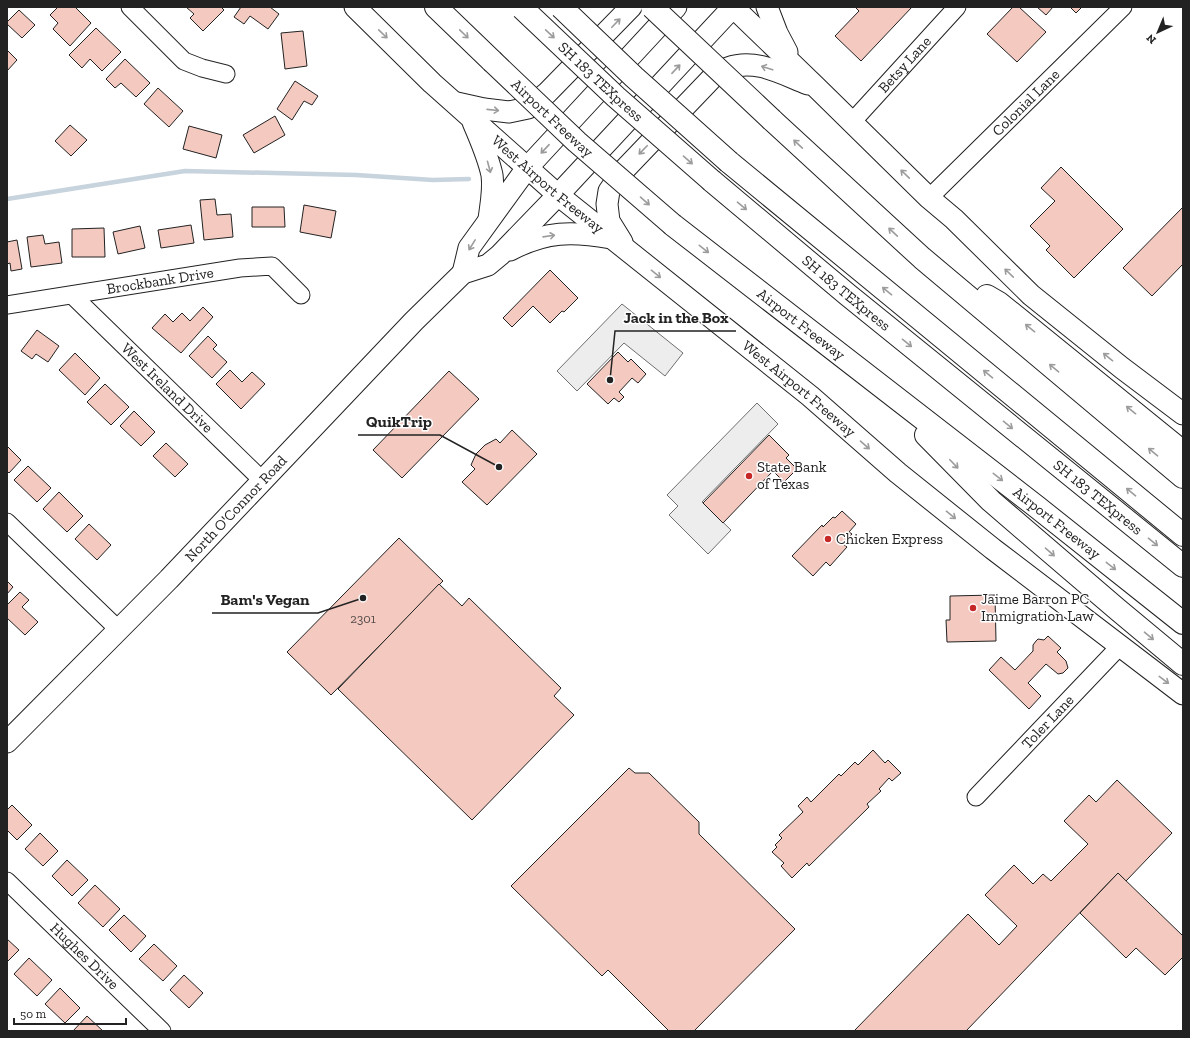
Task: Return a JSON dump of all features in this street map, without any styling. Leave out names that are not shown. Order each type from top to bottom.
[{"type":"highway","name":"Airport Freeway","points":[[436,7],[577,142],[673,225],[1037,507],[1183,623]]},
{"type":"highway","name":"SH 183 TEXpress","points":[[522,7],[616,97],[712,181],[848,295],[1183,566]]},
{"type":"highway","name":"SH 183 TEXpress","points":[[561,7],[634,77],[729,162],[1183,535]]},
{"type":"highway","points":[[652,7],[922,258],[1183,477]]},
{"type":"highway","points":[[922,258],[999,303],[1183,452]]},
{"type":"highway","points":[[868,376],[991,501],[1183,664]]},
{"type":"main road","name":"West Airport Freeway","points":[[355,7],[432,83],[558,196],[810,396],[898,473],[993,549],[1183,694]]},
{"type":"main road","points":[[455,103],[484,110],[509,112],[528,108],[547,93],[631,7]]},
{"type":"main road","points":[[463,273],[469,248],[527,168],[676,7]]},
{"type":"main road","points":[[733,7],[1031,295],[1122,368],[1183,414]]},
{"type":"main road","name":"North O'Connor Road","points":[[7,742],[119,630],[263,481],[414,321],[463,273],[488,265],[500,255],[558,196],[733,7]]},
{"type":"main road","points":[[767,7],[777,33],[794,65]]},
{"type":"main road","points":[[618,244],[609,221],[607,204],[609,191],[623,171],[712,78],[726,69],[745,64],[763,66],[816,87]]},
{"type":"main road","points":[[471,117],[485,150],[492,175],[492,194],[489,220]]},
{"type":"main road","points":[[500,255],[521,244],[542,237],[565,233],[589,234],[618,244]]},
{"type":"street","points":[[130,7],[184,61],[202,68],[226,74]]},
{"type":"street","name":"Betsy Lane","points":[[852,122],[957,7]]},
{"type":"street","name":"Colonial Lane","points":[[929,198],[1123,7]]},
{"type":"street","name":"Brockbank Drive","points":[[7,305],[240,268],[272,266],[301,295]]},
{"type":"street","name":"West Ireland Drive","points":[[72,295],[263,481]]},
{"type":"street","points":[[7,522],[119,630]]},
{"type":"street","name":"Toler Lane","points":[[976,797],[1120,646]]},
{"type":"street","name":"Hughes Drive","points":[[7,881],[162,1031]]},
{"type":"shaded area","points":[[622,304],[683,353],[665,376],[624,343],[577,391],[557,371]]},
{"type":"shaded area","points":[[757,403],[778,424],[702,502],[731,530],[708,554],[669,515],[678,506],[667,495]]},
{"type":"building","points":[[58,7],[75,7],[91,23],[70,46],[53,29],[58,23],[50,15]]},
{"type":"building","points":[[186,7],[221,7],[224,10],[203,31],[190,18],[194,14]]},
{"type":"building","points":[[241,7],[270,7],[279,14],[268,29],[250,16],[244,24],[234,17]]},
{"type":"building","points":[[855,7],[912,7],[861,61],[835,36],[859,11]]},
{"type":"building","points":[[1013,7],[1019,7],[1046,32],[1017,62],[987,34]]},
{"type":"building","points":[[1037,7],[1053,7],[1046,15]]},
{"type":"building","points":[[1070,7],[1082,7],[1076,13]]},
{"type":"building","points":[[19,10],[35,25],[22,38],[7,24],[7,22]]},
{"type":"building","points":[[96,28],[121,52],[102,71],[90,59],[82,68],[69,55]]},
{"type":"building","points":[[303,31],[307,66],[285,69],[281,33]]},
{"type":"building","points":[[7,50],[17,60],[7,71]]},
{"type":"building","points":[[125,59],[150,83],[136,97],[121,83],[115,88],[106,79]]},
{"type":"building","points":[[295,81],[318,96],[312,105],[304,101],[292,120],[277,109]]},
{"type":"building","points":[[158,88],[183,111],[169,127],[144,104]]},
{"type":"building","points":[[275,116],[285,135],[254,153],[243,135]]},
{"type":"building","points":[[70,125],[87,140],[71,156],[55,141]]},
{"type":"building","points":[[189,126],[222,135],[216,158],[183,149]]},
{"type":"building","points":[[1061,167],[1123,229],[1074,278],[1046,250],[1050,246],[1030,226],[1055,201],[1041,188]]},
{"type":"building","points":[[215,199],[217,215],[231,214],[233,237],[204,240],[200,200]]},
{"type":"building","points":[[304,205],[336,211],[331,238],[300,232]]},
{"type":"building","points":[[252,207],[284,207],[285,227],[252,227]]},
{"type":"building","points":[[1183,207],[1183,264],[1152,296],[1123,268]]},
{"type":"building","points":[[191,225],[194,243],[161,248],[158,230]]},
{"type":"building","points":[[140,226],[145,248],[118,254],[113,232]]},
{"type":"building","points":[[104,228],[105,257],[72,257],[72,229]]},
{"type":"building","points":[[43,235],[45,244],[59,242],[62,263],[31,267],[27,237]]},
{"type":"building","points":[[17,240],[22,269],[11,271],[10,263],[7,264],[7,242]]},
{"type":"building","points":[[550,270],[578,298],[550,323],[533,306],[512,327],[503,318]]},
{"type":"building","points":[[203,307],[213,317],[181,353],[152,328],[165,314],[173,322],[182,313],[190,321]]},
{"type":"building","points":[[37,330],[59,346],[48,362],[36,354],[32,359],[21,351]]},
{"type":"building","points":[[208,336],[217,345],[213,349],[227,362],[212,378],[189,356]]},
{"type":"building","points":[[618,352],[628,362],[631,359],[646,374],[638,383],[632,378],[619,392],[624,397],[619,402],[614,398],[608,404],[587,384]]},
{"type":"building","points":[[75,353],[100,378],[85,395],[59,370]]},
{"type":"building","points":[[230,370],[242,382],[252,372],[265,384],[241,409],[216,384]]},
{"type":"building","points":[[449,371],[479,399],[402,478],[373,450]]},
{"type":"building","points":[[105,384],[129,407],[111,425],[87,402]]},
{"type":"building","points":[[134,411],[155,432],[141,446],[120,426]]},
{"type":"building","points":[[512,430],[537,454],[487,505],[462,482],[475,469],[471,465],[476,454],[485,445],[496,439],[500,443]]},
{"type":"building","name":"State Bank of Texas","points":[[769,435],[789,455],[786,458],[797,469],[784,482],[773,471],[723,523],[703,503]]},
{"type":"building","points":[[166,443],[188,464],[175,477],[153,456]]},
{"type":"building","points":[[7,446],[21,460],[9,473],[7,471]]},
{"type":"building","points":[[28,466],[51,488],[37,502],[14,480]]},
{"type":"building","points":[[59,492],[83,516],[67,532],[43,509]]},
{"type":"building","name":"Chicken Express","points":[[842,511],[856,524],[849,532],[852,534],[843,544],[847,547],[830,566],[826,562],[813,576],[792,556],[822,525],[823,527],[833,517],[835,518]]},
{"type":"building","points":[[89,524],[111,545],[97,560],[75,539]]},
{"type":"building","points":[[399,538],[443,581],[331,695],[287,652]]},
{"type":"building","points":[[7,581],[13,587],[7,594]]},
{"type":"building","points":[[439,584],[462,606],[469,598],[561,688],[554,696],[574,715],[472,820],[338,689]]},
{"type":"building","points":[[20,592],[29,600],[22,607],[38,622],[25,635],[7,618],[7,605]]},
{"type":"building","name":"Jaime Barron PC Immigration Law","points":[[995,595],[996,641],[947,642],[946,620],[950,620],[950,596]]},
{"type":"building","points":[[1048,636],[1061,648],[1057,652],[1066,661],[1068,668],[1063,673],[1058,674],[1046,664],[1028,683],[1041,696],[1029,709],[989,670],[1001,657],[1015,670],[1033,651],[1033,645],[1036,641],[1038,639],[1044,640]]},
{"type":"building","points":[[873,750],[885,763],[888,760],[901,773],[892,781],[889,778],[879,789],[881,791],[867,804],[869,807],[809,866],[807,863],[792,878],[781,866],[784,863],[772,852],[777,847],[775,845],[782,838],[779,835],[803,812],[798,806],[807,797],[811,802],[839,774],[841,776],[855,762],[858,765]]},
{"type":"building","points":[[629,768],[635,773],[649,773],[699,822],[699,834],[795,929],[694,1031],[669,1031],[608,970],[602,976],[511,886]]},
{"type":"building","points":[[1117,780],[1172,833],[1126,881],[1118,873],[966,1031],[854,1031],[968,914],[999,945],[1017,926],[985,895],[1014,865],[1033,884],[1043,874],[1051,881],[1088,844],[1064,821],[1089,795],[1096,802]]},
{"type":"building","points":[[12,805],[32,825],[17,840],[7,830],[7,810]]},
{"type":"building","points":[[40,833],[58,851],[43,866],[25,849]]},
{"type":"building","points":[[67,860],[88,880],[72,896],[52,876]]},
{"type":"building","points":[[1118,873],[1183,936],[1183,957],[1165,975],[1136,948],[1126,958],[1080,913]]},
{"type":"building","points":[[95,885],[120,909],[103,927],[78,903]]},
{"type":"building","points":[[124,915],[146,936],[131,952],[109,930]]},
{"type":"building","points":[[7,939],[19,950],[7,962]]},
{"type":"building","points":[[154,944],[177,966],[163,981],[139,959]]},
{"type":"building","points":[[29,958],[52,980],[37,996],[14,974]]},
{"type":"building","points":[[184,975],[203,993],[189,1008],[170,990]]},
{"type":"building","points":[[60,988],[80,1008],[65,1023],[45,1004]]},
{"type":"building","points":[[87,1016],[103,1031],[73,1031]]},
{"type":"waterway","points":[[7,199],[185,171],[356,175],[433,180],[469,179]]},
{"type":"place","name":"Jack in the Box","points":[[610,380]]},
{"type":"place","name":"QuikTrip","points":[[499,467]]},
{"type":"place","name":"State Bank of Texas","points":[[749,476]]},
{"type":"place","name":"Chicken Express","points":[[828,539]]},
{"type":"place","name":"Bam's Vegan","points":[[363,598]]},
{"type":"place","name":"Jaime Barron PC Immigration Law","points":[[973,608]]}]
